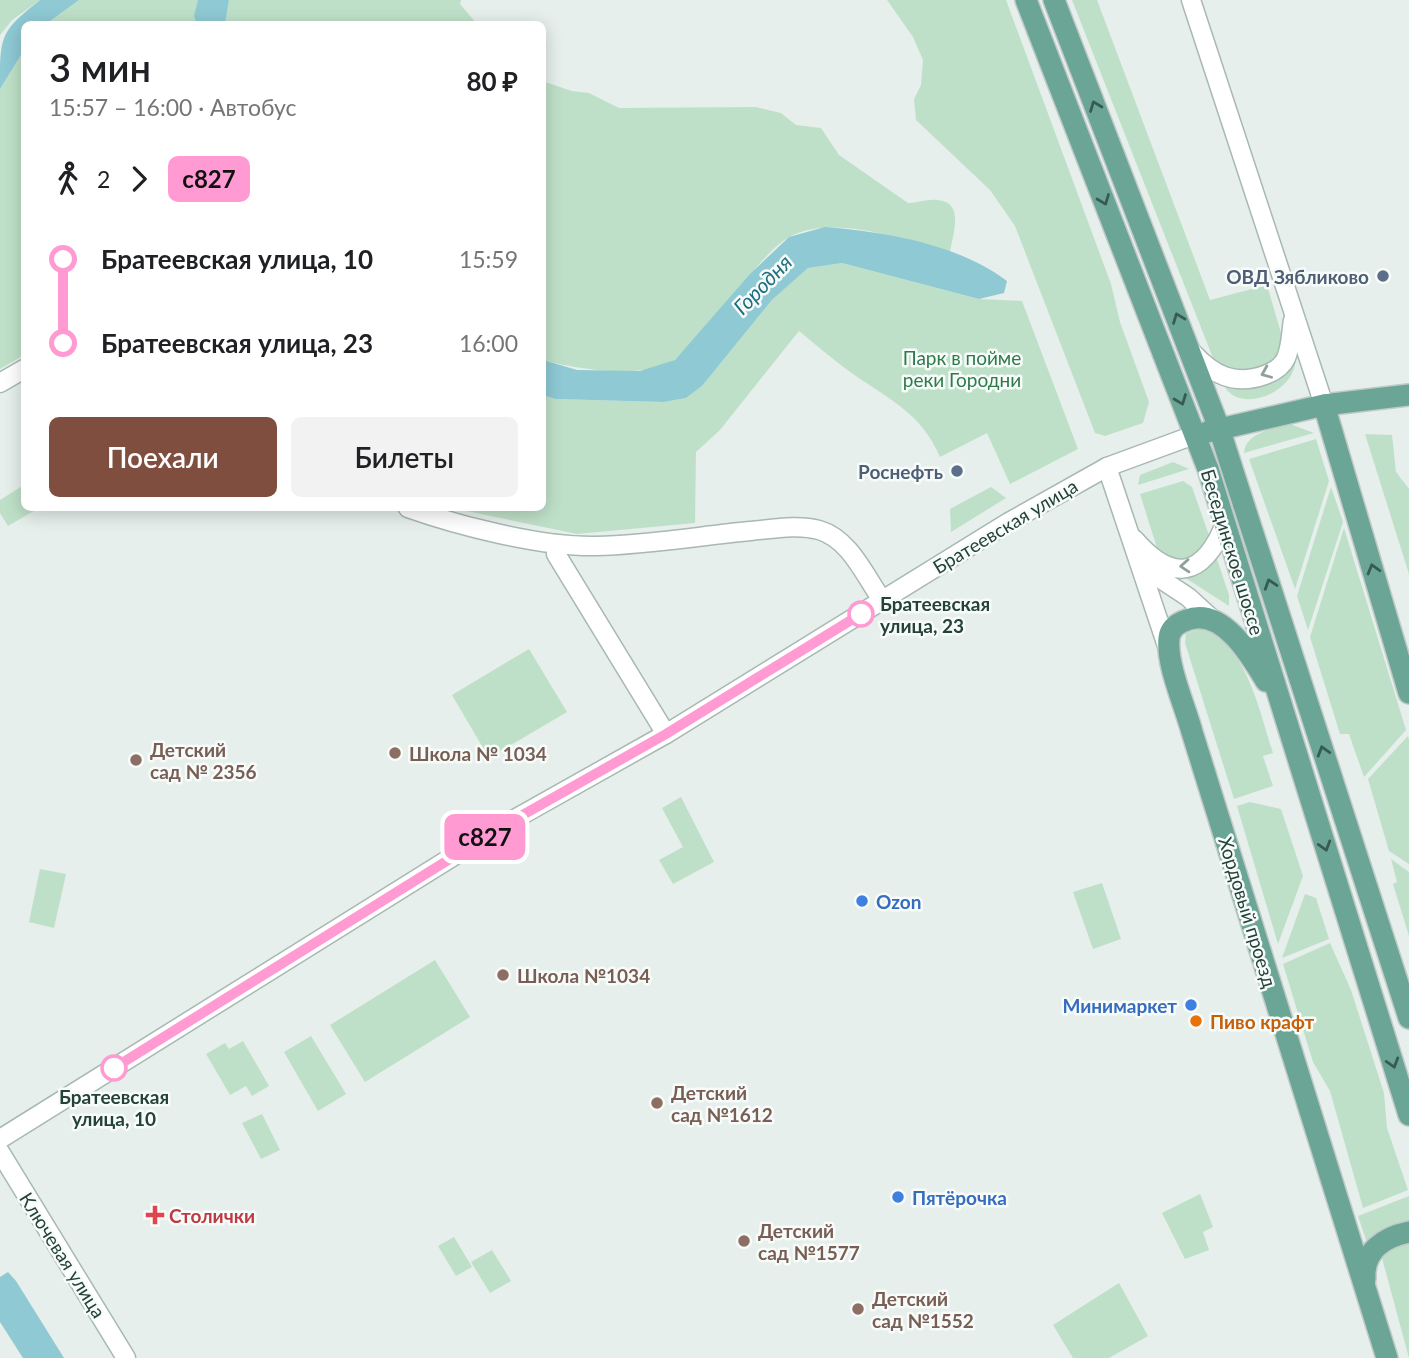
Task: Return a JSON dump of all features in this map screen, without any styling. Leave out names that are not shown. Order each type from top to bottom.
[{"type":"main road","name":"Бесединское шоссе","points":[[1026,0],[1194,435],[1225,524],[1409,1115]]},
{"type":"main road","name":"Бесединское шоссе","points":[[1054,0],[1192,352],[1219,428],[1409,1018]]},
{"type":"main road","points":[[1194,435],[1324,405],[1409,395]]},
{"type":"main road","points":[[1324,405],[1403,659],[1409,693]]},
{"type":"main road","points":[[1169,650],[1169,634],[1175,625],[1195,617],[1211,618],[1252,658],[1281,706]]},
{"type":"main road","name":"Хордовый проезд","points":[[1169,650],[1387,1358]]},
{"type":"main road","points":[[1386,946],[1409,963]]},
{"type":"main road","points":[[1366,1292],[1364,1269],[1373,1249],[1384,1240],[1409,1232]]},
{"type":"street","points":[[1191,0],[1324,405]]},
{"type":"street","points":[[1192,352],[1226,378],[1245,380],[1261,376],[1276,369],[1286,358],[1293,317]]},
{"type":"street","points":[[0,383],[21,371]]},
{"type":"street","name":"Братеевская улица","points":[[0,1139],[498,829],[666,734],[1009,522],[1107,467],[1194,435]]},
{"type":"street","name":"Хордовый проезд","points":[[1107,467],[1169,650]]},
{"type":"street","points":[[416,511],[556,544],[596,546],[784,528],[818,530],[832,536],[847,548],[882,600]]},
{"type":"street","points":[[1132,536],[1145,552],[1162,562],[1170,566],[1191,567],[1209,557],[1225,524]]},
{"type":"street","points":[[556,544],[556,554],[666,734]]},
{"type":"street","points":[[1141,566],[1188,597],[1211,618]]},
{"type":"street","name":"Ключевая улица","points":[[0,1152],[126,1358]]},
{"type":"green space","points":[[0,0],[40,0],[12,20],[0,35]]},
{"type":"green space","points":[[79,0],[198,0],[197,21],[50,21]]},
{"type":"green space","points":[[229,0],[461,0],[460,4],[474,21],[226,21]]},
{"type":"green space","points":[[887,0],[1006,0],[1111,284],[1120,322],[1149,402],[1143,423],[1105,436],[1095,433],[1015,226],[990,190],[916,120],[914,99],[921,85],[923,60],[913,37]]},
{"type":"green space","points":[[1072,0],[1097,0],[1210,300],[1267,285],[1283,340],[1276,361],[1255,373],[1224,370],[1213,358]]},
{"type":"green space","points":[[21,55],[21,357],[0,369],[0,89]]},
{"type":"green space","points":[[546,82],[572,91],[589,93],[619,108],[756,107],[781,113],[796,125],[821,128],[839,155],[908,203],[937,200],[952,207],[955,220],[950,253],[870,231],[848,228],[806,230],[789,237],[771,252],[677,358],[665,365],[631,371],[573,367],[546,361]]},
{"type":"green space","name":"Парк в пойме реки Городни","points":[[842,263],[979,299],[1022,301],[1078,449],[1010,484],[987,433],[940,457],[932,441],[912,416],[846,369],[799,331],[720,430],[696,452],[695,523],[577,534],[466,511],[546,511],[546,396],[555,399],[664,402],[686,398],[702,386],[772,300],[808,268]]},
{"type":"green space","points":[[1295,353],[1294,367],[1288,379],[1266,396],[1240,398],[1230,393],[1223,383]]},
{"type":"green space","points":[[1290,424],[1314,433],[1244,453],[1246,446],[1255,436]]},
{"type":"green space","points":[[1365,434],[1392,435],[1396,472],[1409,489],[1409,574]]},
{"type":"green space","points":[[1316,439],[1329,481],[1295,589],[1249,459]]},
{"type":"green space","points":[[1173,462],[1189,469],[1138,485],[1140,475]]},
{"type":"green space","points":[[1183,481],[1192,487],[1211,541],[1200,557],[1182,559],[1166,556],[1157,548],[1140,494]]},
{"type":"green space","points":[[21,487],[21,511],[34,511],[8,526],[0,513],[0,500]]},
{"type":"green space","points":[[991,487],[1006,498],[951,532],[950,509]]},
{"type":"green space","points":[[1331,487],[1343,522],[1308,630],[1297,596]]},
{"type":"green space","points":[[1344,528],[1406,730],[1364,777],[1349,734],[1340,734],[1310,637]]},
{"type":"green space","points":[[1216,556],[1229,595],[1229,606],[1187,579],[1188,574],[1203,570]]},
{"type":"green space","points":[[1200,628],[1216,635],[1240,663],[1256,699],[1273,753],[1263,756],[1273,786],[1234,799],[1185,643],[1186,634]]},
{"type":"green space","points":[[529,649],[567,712],[489,758],[452,695]]},
{"type":"green space","points":[[1408,736],[1409,864],[1389,851],[1368,779]]},
{"type":"green space","points":[[681,797],[714,862],[673,884],[659,860],[683,847],[662,808]]},
{"type":"green space","points":[[1250,802],[1281,809],[1303,876],[1278,944],[1237,806]]},
{"type":"green space","points":[[1391,859],[1409,872],[1409,936],[1393,884],[1397,882]]},
{"type":"green space","points":[[40,869],[66,874],[54,928],[29,922]]},
{"type":"green space","points":[[1102,883],[1121,939],[1093,949],[1073,892]]},
{"type":"green space","points":[[1305,894],[1316,898],[1329,939],[1282,958]]},
{"type":"green space","points":[[1330,943],[1351,990],[1384,1093],[1387,1128],[1408,1190],[1363,1208],[1330,1091],[1313,1062],[1283,964]]},
{"type":"green space","points":[[435,960],[470,1017],[365,1082],[330,1025]]},
{"type":"green space","points":[[311,1036],[346,1094],[318,1111],[284,1052]]},
{"type":"green space","points":[[243,1041],[269,1086],[252,1096],[246,1086],[230,1095],[206,1054],[225,1043],[229,1049]]},
{"type":"green space","points":[[262,1114],[280,1150],[261,1159],[242,1123]]},
{"type":"green space","points":[[1200,1194],[1213,1227],[1203,1232],[1209,1250],[1185,1259],[1162,1213]]},
{"type":"green space","points":[[1409,1196],[1409,1223],[1369,1249],[1358,1216]]},
{"type":"green space","points":[[454,1237],[472,1267],[456,1276],[438,1246]]},
{"type":"green space","points":[[1409,1239],[1409,1358],[1382,1258],[1384,1252]]},
{"type":"green space","points":[[492,1250],[511,1281],[490,1293],[471,1262]]},
{"type":"green space","points":[[1119,1283],[1148,1336],[1109,1358],[1073,1358],[1053,1325]]},
{"type":"water","points":[[40,0],[79,0],[50,21],[21,21],[21,55],[0,89],[2,46],[5,36],[17,20]]},
{"type":"water","points":[[198,0],[229,0],[226,21],[196,21],[194,16]]},
{"type":"water","name":"Городня","points":[[825,227],[872,232],[944,249],[988,268],[1007,281],[1004,293],[979,299],[842,263],[808,268],[772,300],[702,386],[686,398],[664,402],[555,399],[546,396],[546,361],[577,370],[640,371],[675,360],[750,274],[789,237]]},
{"type":"water","points":[[8,1272],[64,1358],[23,1358],[0,1322],[0,1277]]},
{"type":"bus line","name":"с827","points":[[114,1068],[498,829],[666,734],[861,614]]},
{"type":"place","name":"ОВД Зябликово","points":[[1383,276]]},
{"type":"place","name":"Роснефть","points":[[957,471]]},
{"type":"place","name":"Братеевская улица, 23","points":[[861,614]]},
{"type":"place","name":"Школа № 1034","points":[[395,753]]},
{"type":"place","name":"Детский сад № 2356","points":[[136,760]]},
{"type":"place","name":"Ozon","points":[[862,901]]},
{"type":"place","name":"Школа №1034","points":[[503,975]]},
{"type":"place","name":"Минимаркет","points":[[1191,1005]]},
{"type":"place","name":"Пиво крафт","points":[[1196,1021]]},
{"type":"place","name":"Братеевская улица, 10","points":[[114,1068]]},
{"type":"place","name":"Детский сад №1612","points":[[657,1103]]},
{"type":"place","name":"Пятёрочка","points":[[898,1197]]},
{"type":"place","name":"Столички","points":[[155,1215]]},
{"type":"place","name":"Детский сад №1577","points":[[744,1241]]},
{"type":"place","name":"Детский сад №1552","points":[[858,1309]]}]
